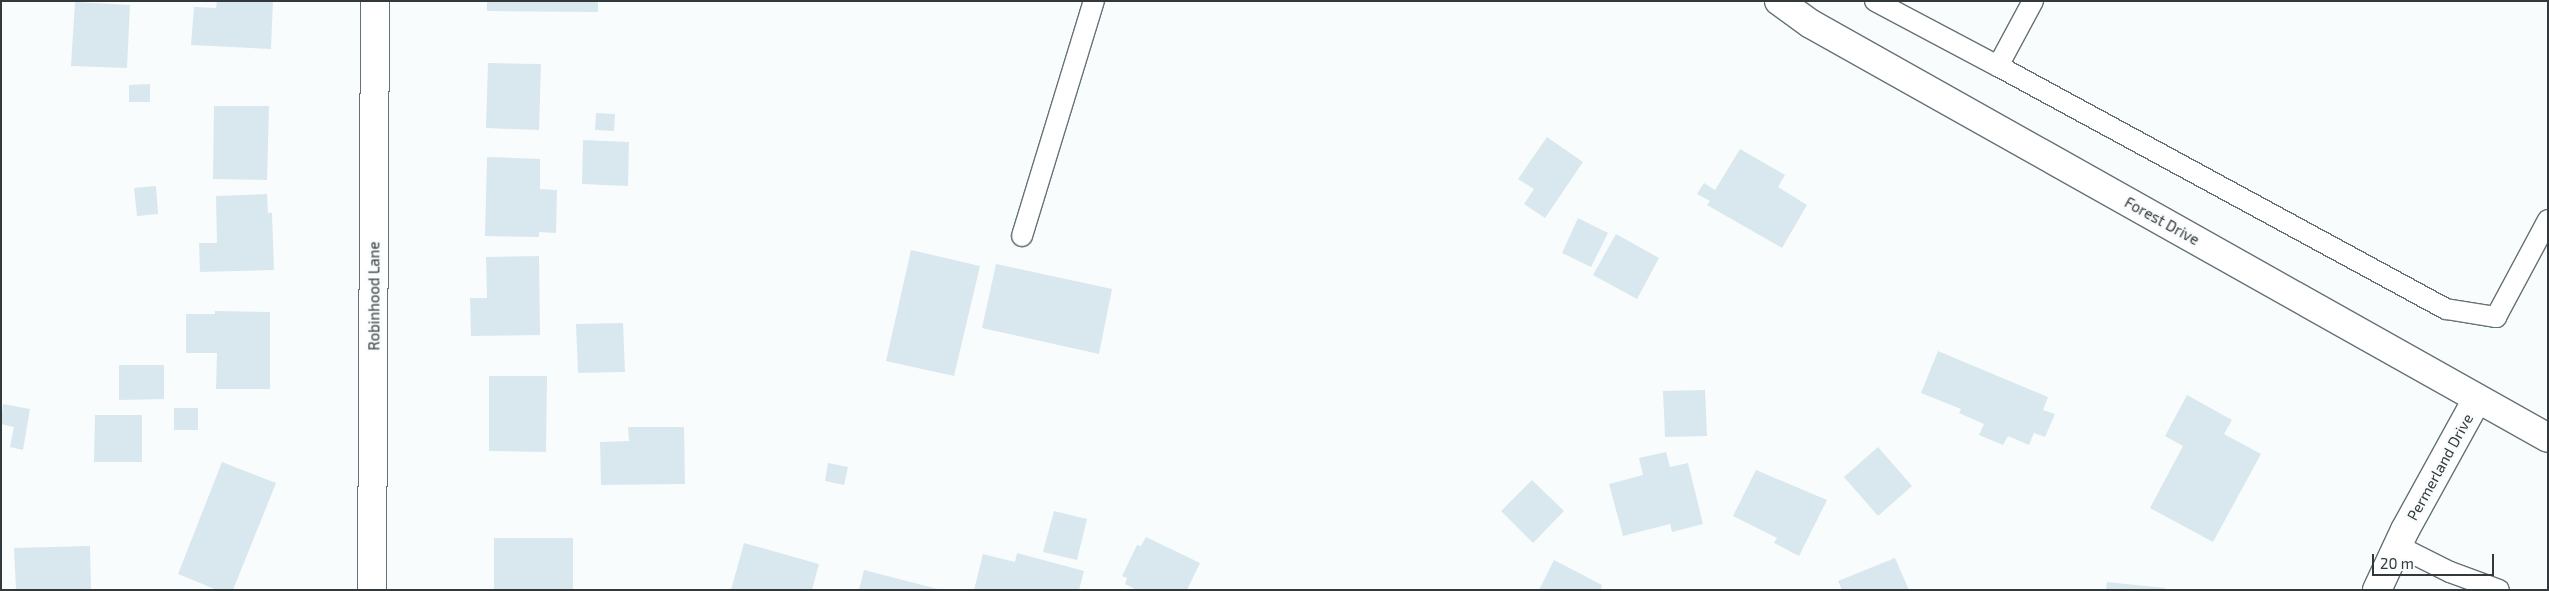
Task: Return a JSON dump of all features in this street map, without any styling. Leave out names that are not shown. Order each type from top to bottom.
[{"type":"street","name":"Robinhood Lane","points":[[372,590],[375,1]]},
{"type":"street","name":"Forest Drive","points":[[1779,1],[1812,24],[2548,438]]},
{"type":"street","name":"Permerland Drive","points":[[2377,590],[2398,546],[2477,399]]},
{"type":"lane","points":[[1022,236],[1094,1]]},
{"type":"lane","points":[[1875,1],[2446,309],[2496,317],[2548,220]]},
{"type":"lane","points":[[1998,66],[2033,1]]},
{"type":"lane","points":[[2398,546],[2450,572],[2499,590]]},
{"type":"building","points":[[217,1],[273,1],[271,49],[191,45],[194,7],[216,8]]},
{"type":"building","points":[[487,1],[598,1],[598,12],[487,11]]},
{"type":"building","points":[[75,2],[130,5],[127,68],[71,66]]},
{"type":"building","points":[[488,63],[541,64],[539,130],[486,128]]},
{"type":"building","points":[[150,84],[150,102],[129,102],[129,85]]},
{"type":"building","points":[[214,106],[269,106],[267,180],[213,179]]},
{"type":"building","points":[[596,113],[615,114],[614,131],[595,130]]},
{"type":"building","points":[[1547,137],[1583,162],[1545,218],[1524,204],[1534,189],[1518,179]]},
{"type":"building","points":[[583,140],[629,142],[628,186],[582,184]]},
{"type":"building","points":[[1740,149],[1785,175],[1778,187],[1807,205],[1782,248],[1707,205],[1710,201],[1697,194],[1704,183],[1715,190]]},
{"type":"building","points":[[487,157],[540,159],[540,189],[557,190],[556,233],[539,232],[539,237],[485,236]]},
{"type":"building","points":[[156,186],[158,214],[137,216],[134,188]]},
{"type":"building","points":[[267,194],[268,213],[272,213],[274,270],[200,272],[199,243],[217,243],[216,196]]},
{"type":"building","points":[[1578,218],[1608,233],[1591,267],[1562,253]]},
{"type":"building","points":[[1616,234],[1659,258],[1637,299],[1593,275]]},
{"type":"building","points":[[911,250],[980,266],[954,376],[886,361]]},
{"type":"building","points":[[539,256],[540,335],[471,336],[470,298],[487,298],[486,257]]},
{"type":"building","points":[[996,264],[1112,289],[1099,354],[982,328]]},
{"type":"building","points":[[215,311],[270,312],[270,389],[216,389],[217,353],[186,353],[186,314],[215,314]]},
{"type":"building","points":[[623,323],[625,372],[578,373],[576,324]]},
{"type":"building","points":[[1938,351],[2048,397],[2043,410],[2055,414],[2045,437],[2034,433],[2029,445],[2008,436],[2003,445],[1979,435],[1984,424],[1959,413],[1961,409],[1921,393]]},
{"type":"building","points":[[119,365],[164,365],[164,399],[119,400]]},
{"type":"building","points":[[489,376],[547,376],[546,452],[489,451]]},
{"type":"building","points":[[1705,390],[1707,436],[1665,437],[1663,391]]},
{"type":"building","points":[[2187,395],[2232,420],[2224,434],[2261,454],[2213,542],[2150,508],[2183,446],[2165,436]]},
{"type":"building","points":[[3,404],[30,409],[23,450],[10,447],[14,427],[1,424]]},
{"type":"building","points":[[174,408],[198,408],[198,430],[174,430]]},
{"type":"building","points":[[95,415],[142,415],[142,462],[94,462]]},
{"type":"building","points":[[628,427],[684,427],[685,484],[601,485],[600,442],[629,441]]},
{"type":"building","points":[[1878,447],[1912,486],[1878,516],[1844,477]]},
{"type":"building","points":[[1666,452],[1670,467],[1688,463],[1703,524],[1672,532],[1670,524],[1623,536],[1609,484],[1643,475],[1639,458]]},
{"type":"building","points":[[222,462],[276,483],[233,590],[217,590],[178,574]]},
{"type":"building","points":[[828,463],[848,467],[844,485],[825,481]]},
{"type":"building","points":[[1756,470],[1827,500],[1799,556],[1774,543],[1777,538],[1733,516]]},
{"type":"building","points":[[1532,480],[1564,511],[1533,543],[1501,511]]},
{"type":"building","points":[[1054,511],[1087,519],[1077,560],[1043,552]]},
{"type":"building","points":[[1146,537],[1200,563],[1187,590],[1137,590],[1125,584],[1127,578],[1122,576],[1137,545],[1141,546]]},
{"type":"building","points":[[494,538],[573,538],[573,590],[494,590]]},
{"type":"building","points":[[744,543],[819,564],[812,590],[731,590]]},
{"type":"building","points":[[90,546],[91,590],[16,590],[14,548]]},
{"type":"building","points":[[1017,553],[1084,571],[1079,590],[974,590],[983,554],[1015,562]]},
{"type":"building","points":[[1895,558],[1909,590],[1842,590],[1838,581]]},
{"type":"building","points":[[1554,560],[1602,585],[1601,590],[1539,590]]},
{"type":"building","points":[[864,570],[938,589],[938,590],[859,590]]},
{"type":"building","points":[[2107,582],[2165,588],[2165,590],[2106,590]]}]
